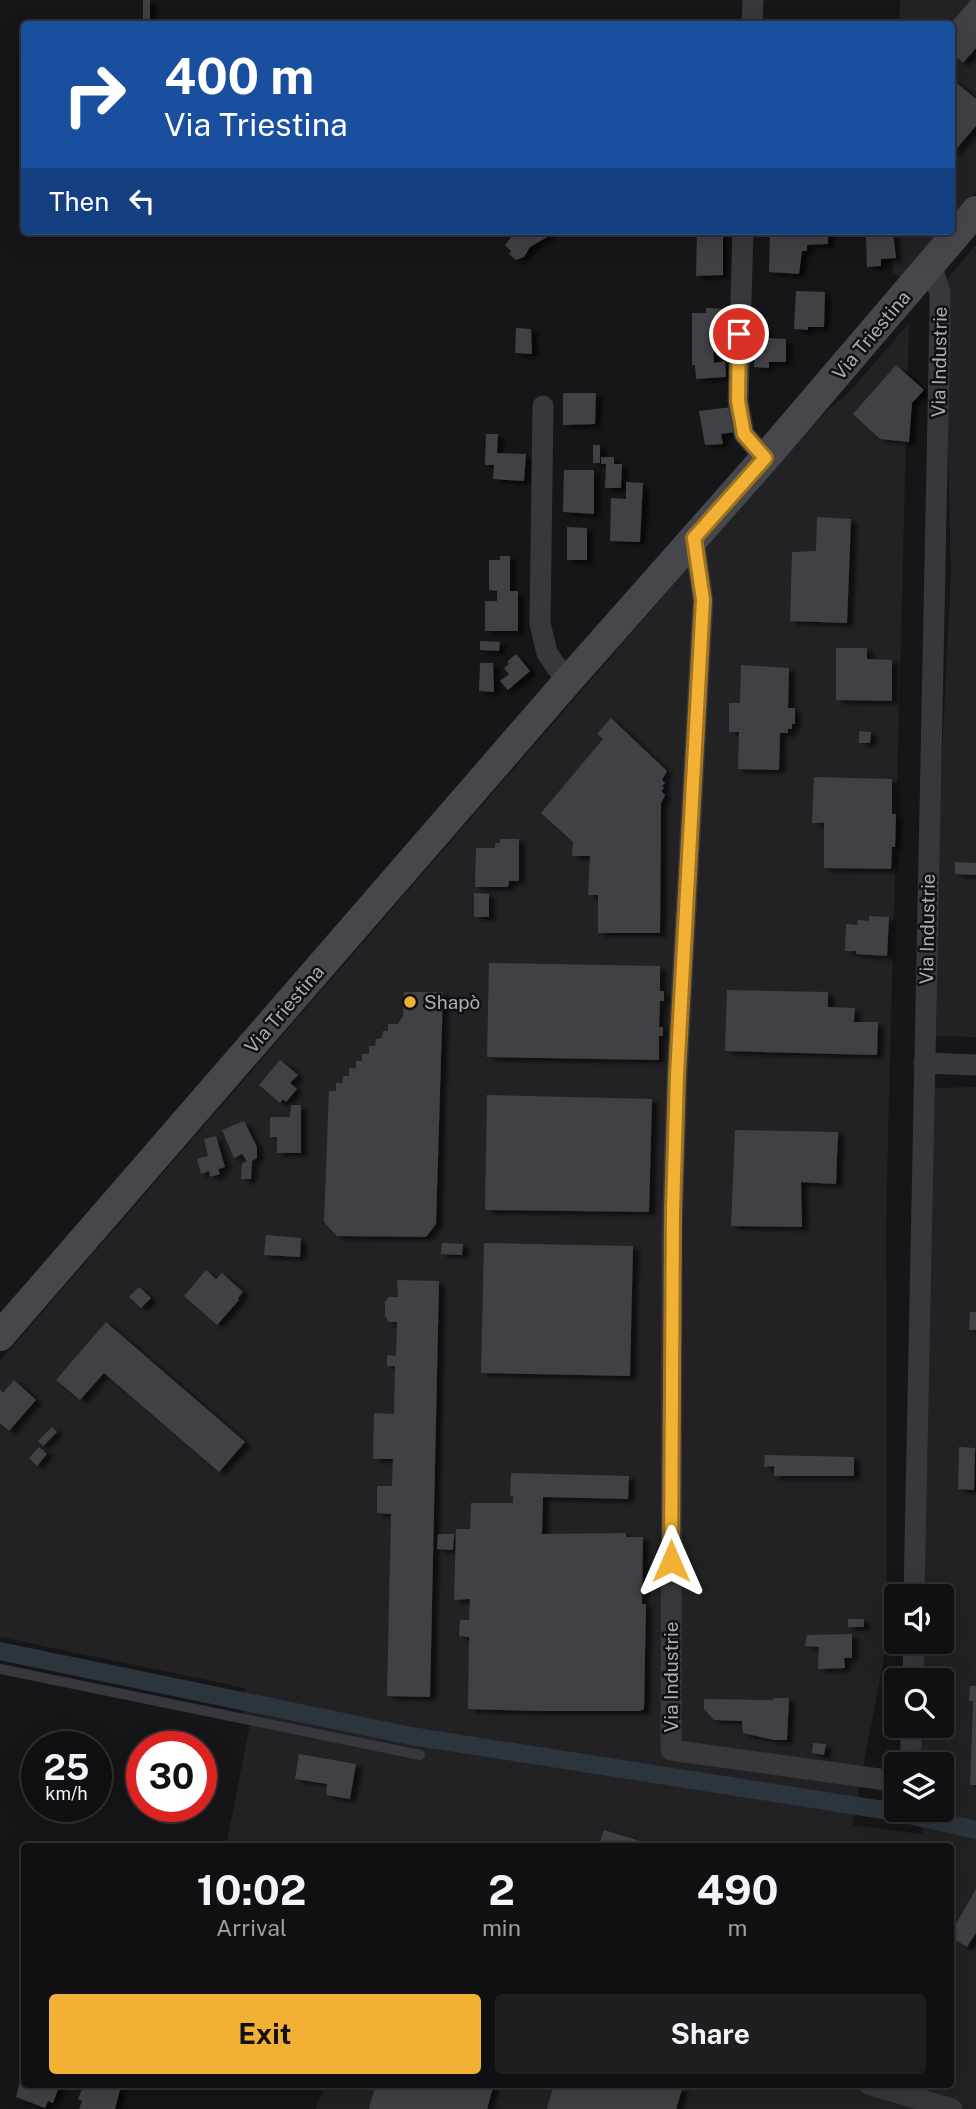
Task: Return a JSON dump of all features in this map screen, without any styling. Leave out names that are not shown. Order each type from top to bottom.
[{"type":"main road","name":"Via Triestina","points":[[0,1336],[765,458],[976,211]]},
{"type":"street","points":[[752,21],[753,0]]},
{"type":"street","points":[[743,235],[738,401],[744,434],[765,458]]},
{"type":"street","name":"Via Industrie","points":[[914,1584],[940,317],[940,293],[931,263]]},
{"type":"street","points":[[543,406],[540,624],[547,653],[568,682]]},
{"type":"street","name":"Via Industrie","points":[[694,538],[703,600],[677,1075],[672,1223],[671,1750],[884,1781]]},
{"type":"street","points":[[924,1063],[976,1065]]},
{"type":"street","points":[[881,2088],[952,2109]]},
{"type":"lane","points":[[0,1669],[420,1755]]},
{"type":"shaded area","points":[[900,0],[976,0],[976,192],[955,216],[955,21],[899,21]]},
{"type":"shaded area","points":[[894,235],[939,235],[902,278],[893,273]]},
{"type":"shaded area","points":[[976,245],[976,1037],[928,1036],[951,574],[944,283]]},
{"type":"shaded area","points":[[909,323],[886,1218],[885,1654],[852,1825],[922,1834],[922,1822],[954,1822],[954,1752],[919,1752],[918,1738],[954,1738],[954,1668],[916,1668],[917,1654],[954,1654],[954,1584],[917,1584],[925,1088],[976,1087],[976,2109],[315,2109],[325,2088],[954,2088],[954,1843],[227,1843],[250,1724],[242,1722],[245,1688],[0,1637],[0,1361],[812,425],[852,389]]},
{"type":"building","points":[[143,0],[150,0],[150,21],[143,21]]},
{"type":"building","points":[[971,0],[976,0],[976,48],[963,63],[955,56],[955,21],[953,21]]},
{"type":"building","points":[[955,82],[976,99],[976,126],[955,150]]},
{"type":"building","points":[[513,235],[549,236],[530,247],[524,257],[516,260],[505,245]]},
{"type":"building","points":[[697,235],[723,235],[723,275],[696,276]]},
{"type":"building","points":[[770,235],[828,235],[828,244],[807,245],[807,251],[802,251],[799,274],[769,272]]},
{"type":"building","points":[[866,235],[893,235],[896,258],[881,259],[881,266],[867,267]]},
{"type":"building","points":[[796,291],[825,292],[824,327],[794,329]]},
{"type":"building","points":[[706,308],[724,309],[724,339],[718,339],[717,348],[713,348],[714,363],[725,361],[726,377],[696,379],[695,365],[692,365],[692,313],[706,313]]},
{"type":"building","points":[[755,326],[766,326],[765,338],[786,339],[786,362],[769,362],[769,368],[754,367]]},
{"type":"building","points":[[516,328],[531,329],[532,354],[515,353]]},
{"type":"building","points":[[896,365],[924,390],[912,403],[909,442],[880,439],[853,414]]},
{"type":"building","points":[[563,393],[596,393],[595,424],[563,425]]},
{"type":"building","points":[[732,407],[735,432],[721,434],[723,444],[705,445],[699,411]]},
{"type":"building","points":[[486,434],[498,434],[497,453],[526,454],[524,481],[493,479],[494,465],[485,465]]},
{"type":"building","points":[[593,445],[600,445],[600,463],[593,463]]},
{"type":"building","points":[[601,457],[614,457],[614,464],[622,464],[621,488],[605,488],[606,464],[601,464]]},
{"type":"building","points":[[564,470],[594,470],[594,514],[563,512]]},
{"type":"building","points":[[626,482],[643,483],[640,542],[610,541],[611,498],[626,499]]},
{"type":"building","points":[[817,517],[851,519],[847,623],[790,621],[792,552],[816,551]]},
{"type":"building","points":[[567,527],[587,528],[587,560],[567,560]]},
{"type":"building","points":[[500,556],[510,556],[510,591],[518,591],[518,631],[485,631],[485,601],[497,601],[497,591],[489,590],[489,560],[500,560]]},
{"type":"building","points":[[480,641],[500,642],[499,651],[480,650]]},
{"type":"building","points":[[836,648],[867,648],[867,659],[892,660],[892,701],[836,700]]},
{"type":"building","points":[[516,654],[530,671],[508,690],[500,681],[509,674],[504,668]]},
{"type":"building","points":[[480,663],[493,663],[494,692],[479,691]]},
{"type":"building","points":[[741,665],[789,668],[788,708],[795,708],[795,724],[792,724],[792,729],[788,729],[788,733],[780,733],[779,770],[738,769],[739,732],[729,732],[729,703],[740,703]]},
{"type":"building","points":[[611,718],[667,771],[662,780],[665,783],[661,791],[665,795],[661,803],[660,933],[598,933],[598,895],[588,895],[590,856],[572,856],[573,842],[541,813],[603,739],[597,734]]},
{"type":"building","points":[[859,731],[871,732],[870,743],[859,743]]},
{"type":"building","points":[[814,777],[892,779],[892,814],[896,814],[891,869],[824,868],[824,823],[812,823]]},
{"type":"building","points":[[500,839],[519,839],[519,881],[509,881],[508,887],[475,887],[476,848],[495,848],[495,843],[500,843]]},
{"type":"building","points":[[955,862],[976,863],[976,875],[955,874]]},
{"type":"building","points":[[474,893],[489,894],[489,917],[474,917]]},
{"type":"building","points":[[869,916],[889,917],[887,956],[845,951],[846,924],[857,925],[858,920],[869,921]]},
{"type":"building","points":[[489,963],[660,966],[660,991],[664,991],[664,1001],[660,1001],[659,1027],[663,1027],[663,1036],[659,1036],[659,1060],[487,1057]]},
{"type":"building","points":[[727,990],[828,992],[828,1007],[855,1008],[854,1022],[878,1022],[877,1055],[725,1051]]},
{"type":"building","points":[[404,992],[443,992],[436,1224],[426,1237],[337,1236],[324,1222],[329,1091],[336,1091],[336,1083],[342,1083],[343,1076],[349,1076],[349,1068],[356,1068],[356,1061],[362,1061],[362,1054],[369,1054],[369,1046],[375,1046],[376,1039],[382,1038],[383,1031],[388,1031],[388,1024],[398,1024],[403,1016]]},
{"type":"building","points":[[280,1060],[298,1075],[290,1083],[297,1089],[286,1102],[283,1099],[280,1103],[259,1085]]},
{"type":"building","points":[[487,1095],[652,1099],[649,1212],[485,1210]]},
{"type":"building","points":[[291,1105],[301,1105],[301,1153],[277,1153],[277,1137],[270,1137],[270,1117],[290,1117]]},
{"type":"building","points":[[244,1121],[257,1147],[257,1158],[252,1161],[251,1179],[241,1179],[242,1164],[247,1161],[242,1154],[234,1158],[222,1130]]},
{"type":"building","points":[[735,1130],[838,1132],[836,1184],[801,1182],[802,1227],[731,1226]]},
{"type":"building","points":[[216,1136],[225,1167],[218,1169],[220,1174],[210,1177],[209,1171],[201,1174],[197,1159],[208,1156],[204,1139]]},
{"type":"building","points":[[266,1235],[301,1238],[300,1257],[264,1255]]},
{"type":"building","points":[[442,1243],[463,1244],[462,1255],[441,1254]]},
{"type":"building","points":[[484,1243],[633,1246],[630,1376],[481,1373]]},
{"type":"building","points":[[206,1270],[216,1279],[222,1273],[243,1292],[217,1325],[184,1296]]},
{"type":"building","points":[[397,1280],[439,1281],[430,1697],[387,1696],[391,1514],[377,1513],[377,1486],[392,1486],[393,1459],[373,1459],[374,1413],[394,1414],[395,1366],[387,1366],[387,1355],[396,1356],[397,1322],[389,1322],[385,1316],[385,1302],[389,1297],[398,1297]]},
{"type":"building","points":[[139,1287],[151,1298],[141,1308],[129,1297]]},
{"type":"building","points":[[970,1312],[976,1312],[976,1330],[969,1330]]},
{"type":"building","points":[[106,1322],[245,1442],[219,1472],[104,1373],[80,1400],[56,1380]]},
{"type":"building","points":[[14,1380],[36,1400],[9,1431],[0,1423],[0,1390],[3,1393]]},
{"type":"building","points":[[52,1427],[57,1432],[43,1446],[38,1441]]},
{"type":"building","points":[[39,1447],[47,1454],[37,1466],[29,1458]]},
{"type":"building","points":[[959,1447],[975,1448],[974,1490],[958,1489]]},
{"type":"building","points":[[765,1455],[854,1457],[854,1476],[774,1476],[774,1466],[764,1467]]},
{"type":"building","points":[[511,1473],[629,1476],[628,1499],[543,1497],[542,1534],[626,1533],[626,1537],[643,1537],[642,1604],[646,1604],[644,1709],[468,1709],[469,1637],[459,1636],[460,1620],[469,1620],[470,1599],[454,1600],[456,1529],[470,1529],[471,1503],[513,1503],[513,1496],[510,1496]]},
{"type":"building","points":[[438,1534],[454,1534],[453,1550],[437,1549]]},
{"type":"building","points":[[848,1619],[864,1619],[864,1627],[848,1627]]},
{"type":"building","points":[[852,1634],[852,1658],[844,1658],[845,1668],[818,1669],[819,1647],[805,1646],[807,1635]]},
{"type":"building","points":[[970,1686],[976,1686],[976,1785],[970,1785],[973,1701],[969,1701]]},
{"type":"building","points":[[789,1698],[787,1740],[743,1733],[742,1721],[714,1720],[704,1709],[704,1699]]},
{"type":"building","points":[[813,1743],[826,1744],[824,1755],[812,1753]]},
{"type":"building","points":[[299,1754],[356,1764],[350,1799],[326,1795],[327,1784],[295,1779]]},
{"type":"building","points":[[604,1830],[646,1843],[600,1843]]},
{"type":"building","points":[[976,1889],[976,1933],[967,1947],[954,1939],[957,1934],[954,1928]]},
{"type":"building","points":[[21,2079],[21,2088],[59,2088],[53,2103],[48,2101],[45,2108],[16,2097]]},
{"type":"building","points":[[82,2088],[120,2088],[115,2109],[79,2109],[82,2101],[78,2099]]},
{"type":"building","points":[[375,2088],[493,2088],[487,2109],[369,2109]]},
{"type":"building","points":[[553,2088],[682,2089],[676,2109],[547,2109]]},
{"type":"waterway","points":[[0,1651],[411,1736],[896,1812],[976,1830]]},
{"type":"place","name":"Shapò","points":[[410,1002]]},
{"type":"route","points":[[671,1561],[672,1237],[677,1075],[703,600],[694,538],[765,458],[744,434],[738,401],[739,334]]}]
